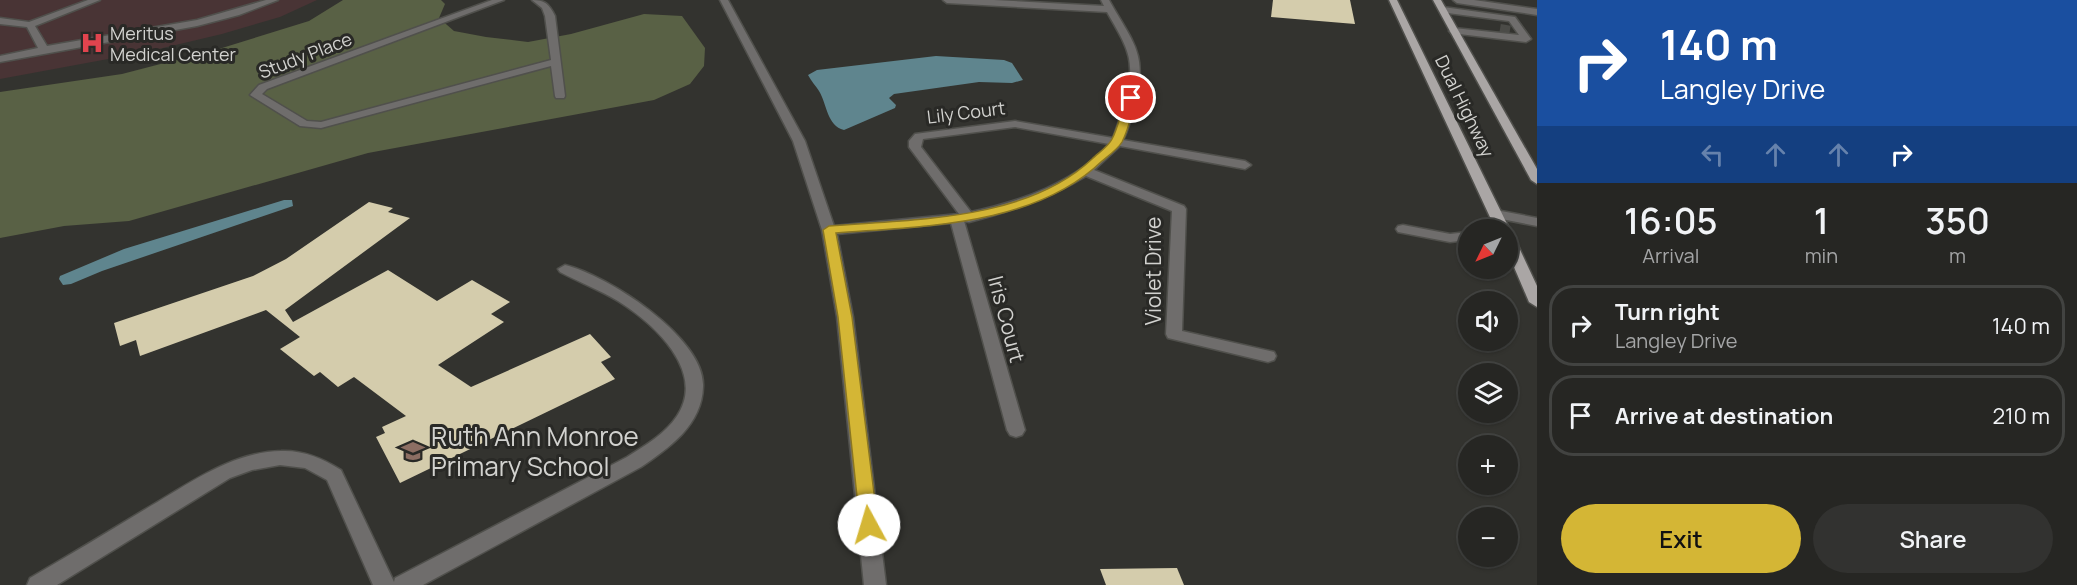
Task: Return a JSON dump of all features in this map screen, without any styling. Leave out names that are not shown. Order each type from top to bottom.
[{"type":"main road","name":"Dual Highway","points":[[1393,0],[1498,219]]},
{"type":"main road","name":"Dual Highway","points":[[1440,5],[1537,180]]},
{"type":"main road","name":"Dual Highway","points":[[1518,261],[1537,302]]},
{"type":"street","points":[[0,13],[6,14],[4,21],[30,26],[96,0]]},
{"type":"street","points":[[0,59],[44,49],[202,22],[244,12],[274,0]]},
{"type":"street","name":"Study Place","points":[[500,0],[262,88],[255,95],[303,123],[321,125],[556,62]]},
{"type":"street","points":[[536,0],[549,13],[560,96]]},
{"type":"street","points":[[724,0],[799,141],[829,230],[845,317],[875,585]]},
{"type":"street","points":[[829,230],[963,219],[1030,200],[1058,188],[1085,171],[1117,142],[1126,116],[1136,67],[1107,4],[947,0]]},
{"type":"street","points":[[1457,0],[1537,12]]},
{"type":"street","points":[[1440,5],[1502,26]]},
{"type":"street","points":[[1454,31],[1537,21]]},
{"type":"street","points":[[30,26],[44,49]]},
{"type":"street","name":"Lily Court","points":[[963,219],[915,147],[915,141],[919,136],[1015,124],[1117,142]]},
{"type":"street","points":[[1117,142],[1245,165]]},
{"type":"street","name":"Violet Drive","points":[[1085,171],[1179,209],[1174,334],[1268,356]]},
{"type":"street","points":[[1496,214],[1537,222]]},
{"type":"street","name":"Iris Court","points":[[963,219],[1016,430]]},
{"type":"street","points":[[1403,229],[1450,238],[1458,237]]},
{"type":"street","points":[[403,585],[634,462],[665,441],[682,423],[692,404],[695,381],[688,363],[648,315],[630,301],[566,269]]},
{"type":"street","points":[[38,585],[223,473],[258,460],[296,457],[321,465],[334,475],[384,585]]},
{"type":"shaded area","name":"Meritus Medical Center","points":[[0,0],[317,0],[280,17],[222,34],[146,52],[0,79]]},
{"type":"green space","points":[[343,0],[441,0],[445,4],[439,18],[454,31],[528,42],[571,34],[644,14],[682,16],[705,48],[704,66],[690,84],[654,100],[368,153],[129,221],[64,226],[0,238],[0,92],[122,74],[222,48],[309,21]]},
{"type":"water","points":[[936,56],[1004,60],[1012,63],[1023,80],[1012,83],[979,82],[894,94],[889,98],[896,105],[895,108],[844,130],[834,124],[822,96],[808,75],[817,70]]},
{"type":"water","points":[[284,200],[292,200],[293,206],[102,271],[71,284],[63,285],[59,279],[60,276],[124,249]]},
{"type":"building","points":[[1273,0],[1350,0],[1355,24],[1271,17]]},
{"type":"building","points":[[369,202],[393,208],[388,212],[410,218],[285,310],[293,322],[388,270],[437,301],[472,280],[510,302],[491,314],[504,322],[438,365],[471,387],[590,334],[611,357],[601,362],[615,379],[400,483],[376,437],[385,433],[382,427],[406,416],[354,377],[338,387],[320,372],[314,376],[280,349],[300,337],[266,310],[140,356],[136,340],[120,346],[114,323],[253,276],[286,259]]},
{"type":"building","points":[[1177,568],[1184,585],[1106,585],[1100,569]]},
{"type":"tunnel","points":[[1500,29],[1512,31]]},
{"type":"place","name":"Meritus Medical Center","points":[[92,43]]},
{"type":"place","name":"Ruth Ann Monroe Primary School","points":[[413,451]]},
{"type":"route","points":[[869,525],[845,317],[829,230],[969,218],[1030,200],[1058,188],[1085,171],[1117,142],[1131,98]]}]
